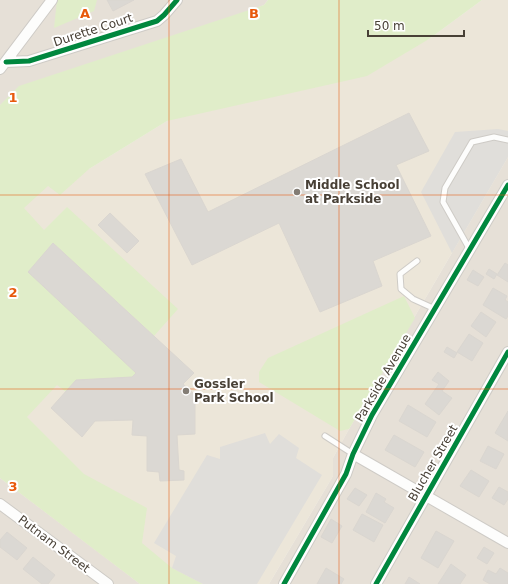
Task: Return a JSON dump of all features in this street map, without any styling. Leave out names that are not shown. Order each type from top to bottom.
[{"type":"street","points":[[3,65],[52,0]]},
{"type":"street","name":"Durette Court","points":[[3,65],[29,61],[157,21],[164,16],[177,0]]},
{"type":"street","name":"Parkside Avenue","points":[[284,584],[346,474],[353,454],[372,415],[508,185]]},
{"type":"street","name":"Blucher Street","points":[[376,584],[508,352]]},
{"type":"street","points":[[353,454],[508,543]]},
{"type":"street","name":"Putnam Street","points":[[0,504],[108,584]]},
{"type":"lane","points":[[470,250],[443,202],[445,188],[472,142],[494,137],[508,140]]},
{"type":"lane","points":[[417,262],[400,274],[401,289],[413,299],[435,309]]},
{"type":"lane","points":[[325,436],[353,454]]},
{"type":"shaded area","points":[[0,0],[268,0],[264,5],[0,105]]},
{"type":"shaded area","points":[[482,0],[508,0],[508,157],[349,429],[333,458],[333,476],[269,584],[140,584],[0,478],[0,134],[89,169],[167,121],[429,39]]},
{"type":"shaded area","points":[[498,129],[508,131],[508,157],[452,253],[421,192],[455,132]]},
{"type":"shaded area","points":[[508,157],[508,584],[269,584],[333,476],[333,458],[349,429]]},
{"type":"shaded area","points":[[265,433],[270,444],[279,434],[299,448],[296,458],[322,475],[257,584],[203,584],[172,568],[176,556],[154,543],[207,455],[220,459],[220,447]]},
{"type":"shaded area","points":[[0,478],[97,551],[140,584],[0,584]]},
{"type":"green space","points":[[57,0],[97,0],[94,11],[54,28]]},
{"type":"green space","points":[[268,0],[482,0],[429,39],[367,76],[167,121],[89,169],[60,195],[48,186],[24,208],[44,230],[67,207],[178,309],[154,336],[53,243],[136,373],[132,377],[76,380],[66,392],[57,385],[27,417],[84,474],[147,508],[142,543],[172,568],[203,584],[140,584],[0,478],[0,105],[19,86],[264,5]]},
{"type":"green space","points":[[404,296],[415,318],[349,429],[340,431],[259,382],[259,372],[268,358]]},
{"type":"building","points":[[107,0],[134,0],[113,11]]},
{"type":"building","points":[[409,113],[429,151],[396,165],[431,236],[373,261],[382,286],[320,312],[279,223],[192,265],[145,174],[181,159],[208,212]]},
{"type":"building","points":[[110,213],[139,241],[127,253],[98,225]]},
{"type":"building","points":[[53,243],[194,373],[183,384],[195,395],[195,434],[177,435],[179,470],[184,471],[184,480],[160,481],[159,472],[147,471],[147,436],[132,435],[133,420],[95,421],[82,437],[51,408],[76,380],[132,377],[136,373],[28,272]]},
{"type":"building","points":[[505,263],[508,265],[508,282],[497,275]]},
{"type":"building","points":[[489,269],[497,274],[494,279],[486,274]]},
{"type":"building","points":[[473,270],[484,277],[478,286],[467,280]]},
{"type":"building","points":[[493,288],[507,296],[505,300],[508,302],[508,316],[506,319],[483,305]]},
{"type":"building","points":[[481,312],[496,322],[486,337],[471,326]]},
{"type":"building","points":[[469,334],[483,343],[472,361],[457,352]]},
{"type":"building","points":[[447,347],[457,353],[454,358],[444,352]]},
{"type":"building","points":[[438,372],[449,381],[442,391],[452,398],[439,415],[425,404],[439,384],[432,380]]},
{"type":"building","points":[[408,405],[436,422],[427,437],[399,421]]},
{"type":"building","points":[[508,411],[508,441],[495,433]]},
{"type":"building","points":[[394,435],[424,452],[415,467],[385,450]]},
{"type":"building","points":[[488,446],[504,454],[496,469],[480,461]]},
{"type":"building","points":[[471,470],[489,481],[479,497],[460,486]]},
{"type":"building","points":[[499,487],[508,492],[508,499],[504,505],[492,498]]},
{"type":"building","points":[[355,488],[367,495],[359,506],[347,499]]},
{"type":"building","points":[[376,493],[386,499],[384,502],[394,508],[385,523],[366,512]]},
{"type":"building","points":[[362,514],[383,525],[374,542],[353,530]]},
{"type":"building","points":[[331,519],[342,526],[332,543],[321,537]]},
{"type":"building","points":[[436,531],[454,541],[438,568],[421,558]]},
{"type":"building","points":[[7,532],[27,548],[17,560],[0,547],[0,540]]},
{"type":"building","points":[[484,547],[494,553],[487,564],[477,558]]},
{"type":"building","points":[[33,557],[55,575],[48,584],[42,584],[23,569]]},
{"type":"building","points":[[451,564],[466,575],[460,584],[438,584]]},
{"type":"building","points":[[326,568],[344,579],[341,584],[317,584]]},
{"type":"building","points":[[500,568],[508,573],[508,584],[490,584],[483,580],[488,570],[496,574]]},
{"type":"building","points":[[409,577],[420,584],[405,584]]},
{"type":"cycle path","points":[[6,62],[29,61],[157,21],[177,0]]},
{"type":"cycle path","points":[[284,584],[346,474],[353,454],[372,415],[508,185]]},
{"type":"cycle path","points":[[376,584],[508,352]]},
{"type":"place","name":"Middle School at Parkside","points":[[297,192]]},
{"type":"place","name":"Gossler Park School","points":[[186,391]]}]
